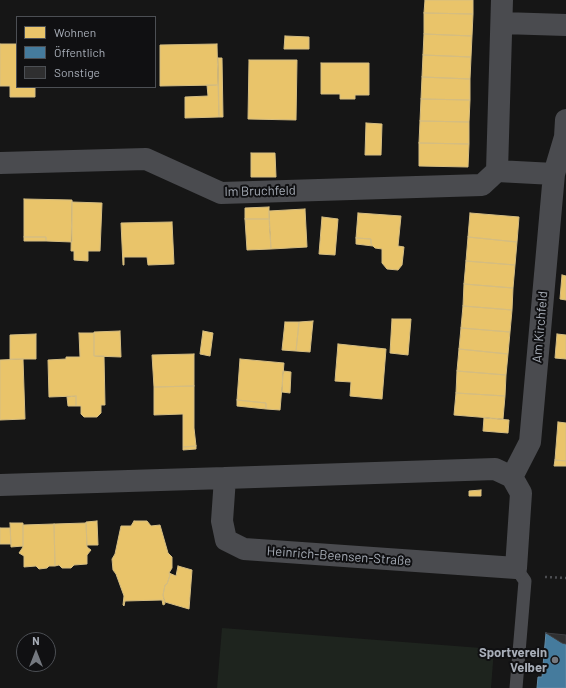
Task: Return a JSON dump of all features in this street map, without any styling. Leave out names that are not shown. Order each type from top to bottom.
[{"type":"street","points":[[502,0],[497,171],[554,174]]},
{"type":"street","points":[[502,23],[566,25]]},
{"type":"street","name":"Am Kirchfeld","points":[[512,477],[530,442],[554,174],[565,137],[566,120]]},
{"type":"street","name":"Im Bruchfeld","points":[[0,163],[146,159],[221,193],[482,185],[497,171]]},
{"type":"street","points":[[0,485],[496,469],[512,477],[521,493],[516,568]]},
{"type":"street","name":"Heinrich-Beensen-Straße","points":[[225,478],[222,521],[226,540],[244,549],[516,568]]},
{"type":"lane","points":[[516,568],[525,581],[516,688]]},
{"type":"shaded area","points":[[222,628],[494,649],[491,688],[217,688]]},
{"type":"building: Wohnen","points":[[425,0],[473,0],[473,14],[424,13]]},
{"type":"building: Wohnen","points":[[424,13],[473,14],[472,36],[424,34]]},
{"type":"building: Wohnen","points":[[424,34],[472,36],[471,57],[423,55]]},
{"type":"building: Wohnen","points":[[285,36],[309,37],[309,49],[284,49]]},
{"type":"building: Wohnen","points":[[0,44],[16,44],[16,88],[35,88],[35,97],[10,97],[10,86],[0,86]]},
{"type":"building: Wohnen","points":[[217,44],[218,85],[160,86],[160,45]]},
{"type":"building: Wohnen","points":[[423,55],[471,57],[470,79],[422,77]]},
{"type":"building: Wohnen","points":[[218,58],[222,58],[223,117],[219,117]]},
{"type":"building: Wohnen","points":[[249,60],[297,60],[296,120],[248,119]]},
{"type":"building: Wohnen","points":[[321,63],[369,63],[369,95],[355,95],[355,99],[340,99],[340,94],[321,94]]},
{"type":"building: Wohnen","points":[[422,77],[470,79],[470,100],[421,99]]},
{"type":"building: Wohnen","points":[[207,85],[218,85],[219,117],[185,118],[185,97],[208,96]]},
{"type":"building: Wohnen","points":[[421,99],[470,100],[469,122],[420,121]]},
{"type":"building: Wohnen","points":[[420,121],[469,122],[469,144],[419,143]]},
{"type":"building: Wohnen","points":[[366,123],[382,124],[381,155],[365,155]]},
{"type":"building: Wohnen","points":[[419,143],[469,144],[468,167],[419,166]]},
{"type":"building: Wohnen","points":[[251,153],[275,153],[276,177],[251,177]]},
{"type":"building: Wohnen","points":[[24,199],[72,200],[72,242],[46,241],[46,237],[24,237]]},
{"type":"building: Wohnen","points":[[72,202],[102,203],[100,251],[88,251],[88,261],[74,260],[74,251],[71,251]]},
{"type":"building: Wohnen","points":[[269,207],[269,219],[245,219],[245,208]]},
{"type":"building: Wohnen","points":[[305,209],[307,247],[271,249],[269,211]]},
{"type":"building: Wohnen","points":[[358,213],[401,216],[398,246],[404,247],[402,265],[398,270],[387,269],[382,263],[382,249],[375,248],[371,244],[371,239],[356,238]]},
{"type":"building: Wohnen","points":[[470,213],[519,217],[517,242],[468,237]]},
{"type":"building: Wohnen","points":[[322,217],[338,219],[335,255],[319,254]]},
{"type":"building: Wohnen","points":[[245,219],[269,219],[271,249],[247,250]]},
{"type":"building: Wohnen","points":[[172,222],[174,264],[148,265],[147,257],[124,257],[123,265],[121,223]]},
{"type":"building: Wohnen","points":[[24,237],[46,237],[46,241],[24,241]]},
{"type":"building: Wohnen","points":[[468,237],[517,242],[515,265],[466,261]]},
{"type":"building: Wohnen","points":[[356,238],[371,239],[371,244],[373,246],[356,244]]},
{"type":"building: Wohnen","points":[[466,261],[515,265],[513,288],[464,284]]},
{"type":"building: Wohnen","points":[[562,275],[566,276],[566,300],[560,299]]},
{"type":"building: Wohnen","points":[[464,284],[513,288],[512,310],[463,306]]},
{"type":"building: Wohnen","points":[[463,306],[512,310],[510,332],[461,328]]},
{"type":"building: Wohnen","points":[[392,319],[411,319],[408,355],[390,353]]},
{"type":"building: Wohnen","points":[[313,321],[310,352],[296,351],[299,322]]},
{"type":"building: Wohnen","points":[[285,322],[299,322],[296,351],[282,350]]},
{"type":"building: Wohnen","points":[[461,328],[510,332],[508,354],[459,349]]},
{"type":"building: Wohnen","points":[[120,331],[121,357],[94,356],[94,332]]},
{"type":"building: Wohnen","points":[[203,331],[213,333],[210,356],[200,354]]},
{"type":"building: Wohnen","points":[[79,333],[94,333],[94,356],[104,356],[105,405],[101,405],[101,413],[97,417],[84,417],[81,414],[81,406],[76,406],[76,396],[49,397],[48,360],[66,359],[66,357],[80,357]]},
{"type":"building: Wohnen","points":[[36,334],[36,359],[10,359],[10,335]]},
{"type":"building: Wohnen","points":[[557,334],[566,335],[566,359],[555,358]]},
{"type":"building: Wohnen","points":[[338,344],[386,349],[382,399],[350,396],[351,382],[335,381]]},
{"type":"building: Wohnen","points":[[459,349],[508,354],[506,375],[457,371]]},
{"type":"building: Wohnen","points":[[194,354],[194,386],[154,387],[152,355]]},
{"type":"building: Wohnen","points":[[23,359],[25,419],[0,420],[0,360]]},
{"type":"building: Wohnen","points":[[240,359],[284,363],[280,410],[266,409],[266,403],[237,400]]},
{"type":"building: Wohnen","points":[[283,371],[291,372],[290,393],[282,392]]},
{"type":"building: Wohnen","points":[[457,371],[506,375],[505,396],[456,393]]},
{"type":"building: Wohnen","points":[[194,386],[194,428],[196,446],[183,447],[183,414],[154,415],[154,387]]},
{"type":"building: Wohnen","points":[[456,393],[505,396],[503,419],[454,415]]},
{"type":"building: Wohnen","points":[[76,396],[76,406],[68,406],[67,397]]},
{"type":"building: Wohnen","points":[[237,400],[266,403],[266,409],[237,406]]},
{"type":"building: Wohnen","points":[[484,418],[509,420],[508,433],[483,431]]},
{"type":"building: Wohnen","points":[[558,422],[566,423],[566,461],[555,460]]},
{"type":"building: Wohnen","points":[[196,446],[196,449],[183,450],[183,447]]},
{"type":"building: Wohnen","points":[[555,460],[566,461],[566,466],[554,466]]},
{"type":"building: Wohnen","points":[[481,490],[481,496],[469,496],[469,491]]},
{"type":"building: Wohnen","points":[[97,521],[98,545],[87,545],[86,522]]},
{"type":"building: Wohnen","points":[[134,521],[147,521],[151,526],[160,525],[168,553],[172,557],[172,568],[169,573],[170,575],[167,584],[165,585],[163,595],[165,604],[163,605],[162,600],[125,601],[124,606],[123,605],[124,596],[116,574],[113,570],[112,559],[115,554],[121,526],[131,526]]},
{"type":"building: Wohnen","points":[[10,523],[23,523],[23,546],[11,547]]},
{"type":"building: Wohnen","points":[[86,523],[87,547],[91,550],[87,555],[87,564],[74,565],[71,568],[62,568],[59,565],[55,566],[54,524]]},
{"type":"building: Wohnen","points":[[54,524],[55,566],[39,569],[36,566],[24,567],[24,556],[19,553],[23,547],[23,525]]},
{"type":"building: Wohnen","points":[[0,528],[10,528],[11,544],[0,544]]},
{"type":"building: Wohnen","points":[[178,566],[192,570],[189,609],[165,602],[163,595],[165,585],[167,584],[170,575],[169,573],[176,576]]},
{"type":"building: Öffentlich","name":"Sportverein Velber","points":[[546,633],[566,644],[566,688],[537,688],[538,677],[542,677]]},
{"type":"building: Sonstige","points":[[546,633],[566,635],[566,644],[562,643]]},
{"type":"place","name":"Sportverein Velber","points":[[555,660]]}]
